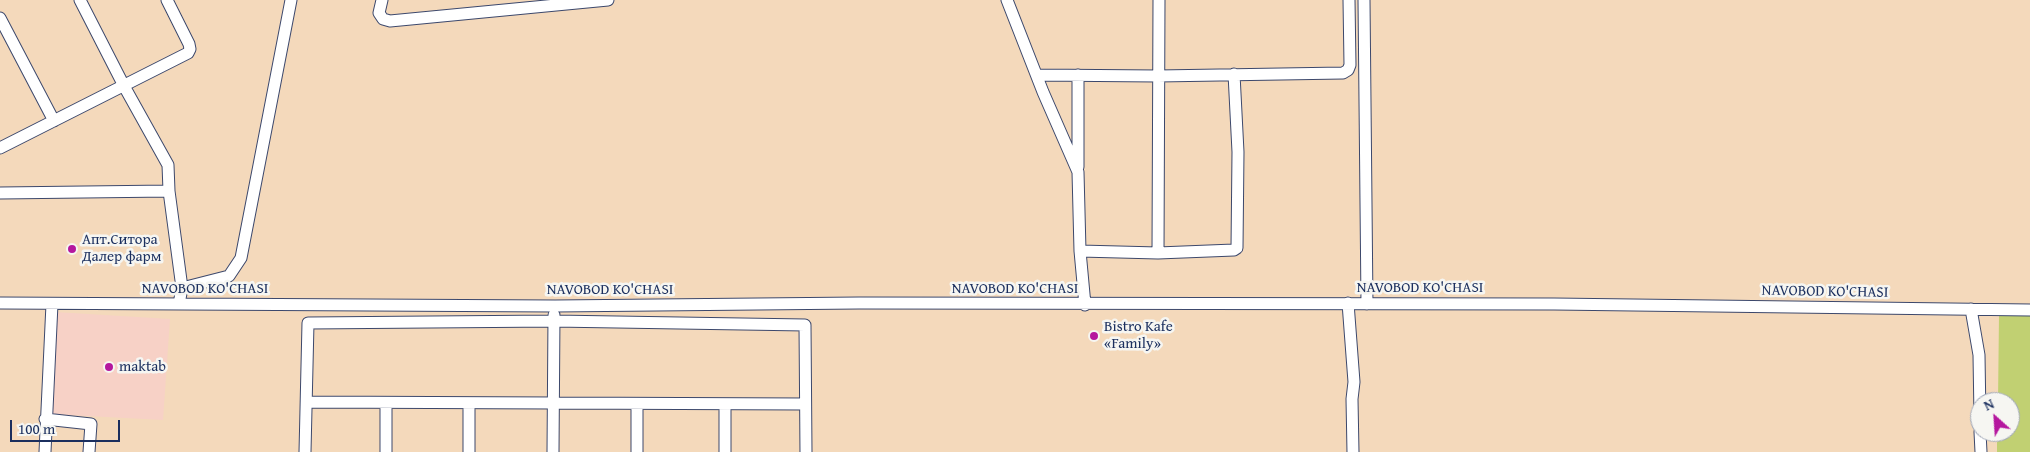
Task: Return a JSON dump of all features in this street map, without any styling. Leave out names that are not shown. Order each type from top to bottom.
[{"type":"street","points":[[80,0],[124,86],[168,165],[169,191],[182,288],[179,304]]},
{"type":"street","points":[[0,148],[183,56],[190,49],[167,0]]},
{"type":"street","points":[[182,288],[229,276],[241,258],[291,0]]},
{"type":"street","points":[[382,0],[379,13],[383,19],[390,21],[608,0]]},
{"type":"street","points":[[1007,0],[1078,172]]},
{"type":"street","points":[[1158,0],[1158,253]]},
{"type":"street","points":[[1037,75],[1343,74],[1350,65],[1349,0]]},
{"type":"street","points":[[1364,0],[1367,304]]},
{"type":"street","points":[[0,18],[54,121]]},
{"type":"street","points":[[1080,251],[1158,253],[1234,250],[1237,248],[1238,152],[1234,74]]},
{"type":"street","points":[[1078,75],[1080,251],[1085,305]]},
{"type":"street","points":[[0,194],[169,191]]},
{"type":"street","name":"NAVOBOD KO'CHASI","points":[[0,303],[555,306],[859,303],[1085,305],[1348,303],[2030,310]]},
{"type":"street","points":[[1348,303],[1354,382],[1352,399],[1353,452]]},
{"type":"street","points":[[44,452],[52,304]]},
{"type":"street","points":[[553,452],[555,306]]},
{"type":"street","points":[[1971,309],[1979,355],[1980,392]]},
{"type":"street","points":[[305,452],[308,323],[554,321],[805,325],[806,452]]},
{"type":"street","points":[[307,402],[805,404]]},
{"type":"street","points":[[386,402],[386,452]]},
{"type":"street","points":[[469,403],[469,452]]},
{"type":"street","points":[[636,404],[636,452]]},
{"type":"street","points":[[725,404],[725,452]]},
{"type":"street","points":[[45,420],[91,424],[89,452]]},
{"type":"shaded area","name":"maktab","points":[[55,312],[170,319],[163,420],[49,414]]},
{"type":"green space","points":[[1999,316],[2030,316],[2030,452],[1997,452],[1997,442],[2020,442],[2020,392],[1998,392]]},
{"type":"place","name":"Апт.Ситора Далер фарм","points":[[72,249]]},
{"type":"place","name":"Bistro Kafe «Family»","points":[[1094,336]]},
{"type":"place","name":"maktab","points":[[109,367]]}]
